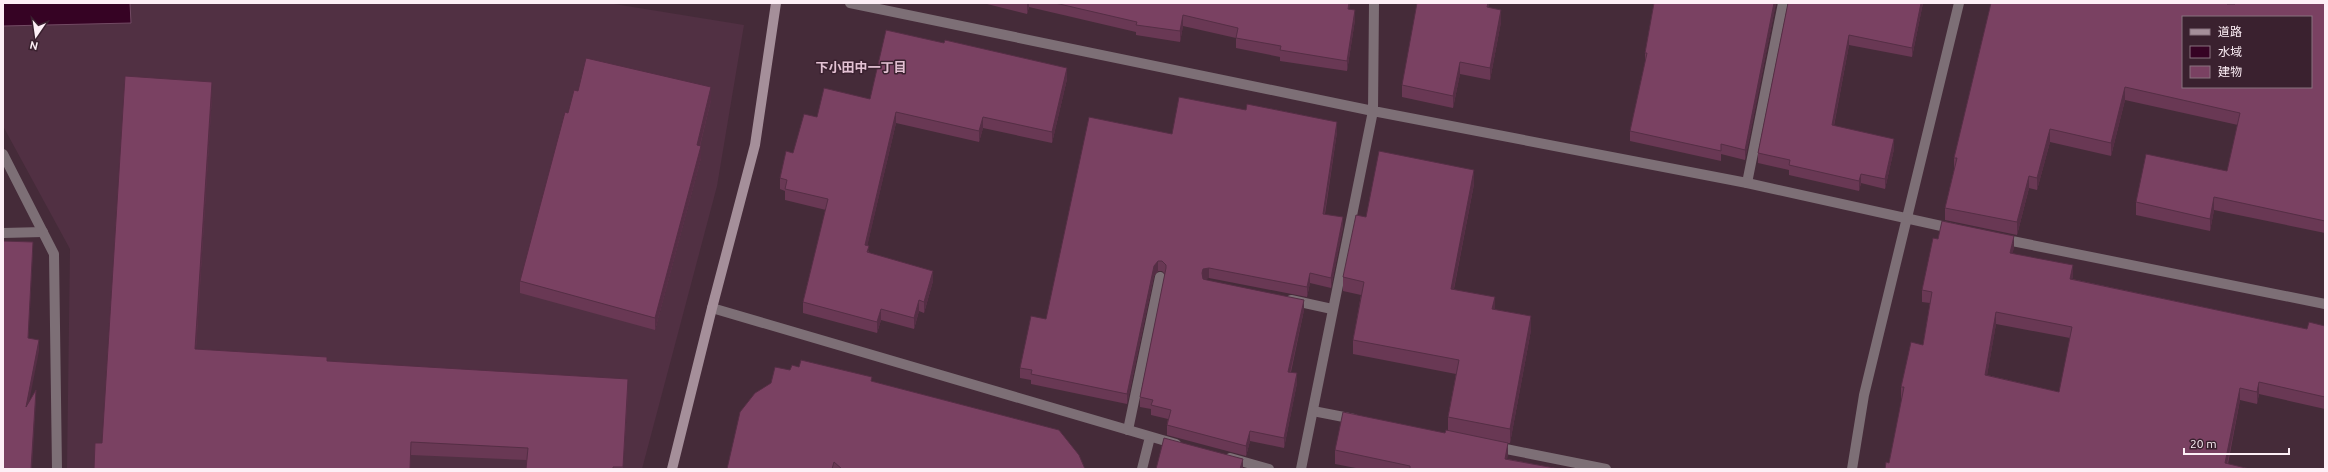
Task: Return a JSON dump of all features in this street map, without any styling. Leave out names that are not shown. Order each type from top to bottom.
[{"type":"street","points":[[672,469],[755,144],[776,3]]},
{"type":"street","points":[[850,3],[1373,111],[1747,183],[1906,220],[1968,232]]},
{"type":"street","points":[[1301,469],[1373,111],[1374,3]]},
{"type":"street","points":[[1747,183],[1783,3]]},
{"type":"street","points":[[1852,469],[1864,395],[1959,3]]},
{"type":"street","points":[[3,154],[54,254],[57,469]]},
{"type":"street","points":[[3,233],[43,232]]},
{"type":"street","points":[[1991,237],[2325,304]]},
{"type":"street","points":[[1128,430],[1160,277]]},
{"type":"street","points":[[1278,298],[1332,309]]},
{"type":"street","points":[[712,308],[1187,447]]},
{"type":"street","points":[[1313,411],[1367,422]]},
{"type":"street","points":[[1142,469],[1150,437]]},
{"type":"street","points":[[1482,445],[1606,469]]},
{"type":"street","points":[[1217,455],[1269,469]]},
{"type":"shaded area","points":[[3,3],[608,3],[744,25],[717,186],[642,469],[67,469],[70,249],[3,126]]},
{"type":"water","points":[[3,3],[130,3],[131,23],[3,26]]},
{"type":"building","points":[[1055,3],[1349,3],[1348,9],[1355,10],[1347,61],[1280,50],[1281,46],[1236,38],[1238,28],[1183,15],[1180,31],[1136,25],[1137,22]]},
{"type":"building","points":[[1417,3],[1488,3],[1487,7],[1501,10],[1490,68],[1460,62],[1453,96],[1402,85]]},
{"type":"building","points":[[1654,3],[1774,3],[1745,150],[1721,144],[1721,151],[1630,131],[1647,53],[1645,53]]},
{"type":"building","points":[[1788,3],[1921,3],[1912,48],[1849,35],[1832,125],[1894,139],[1885,179],[1861,174],[1859,181],[1789,165],[1790,160],[1758,153]]},
{"type":"building","points":[[1991,3],[2325,3],[2325,221],[2214,197],[2210,219],[2136,202],[2146,154],[2227,171],[2240,113],[2125,87],[2111,143],[2050,129],[2037,178],[2029,176],[2017,222],[1945,208],[1957,158],[1954,158]]},
{"type":"building","points":[[886,30],[944,43],[945,40],[1067,68],[1052,132],[983,117],[979,131],[896,112],[865,245],[869,246],[867,252],[933,271],[924,302],[919,300],[914,318],[881,309],[877,322],[803,302],[828,199],[785,189],[787,180],[780,178],[786,151],[793,153],[804,114],[817,117],[824,88],[870,99]]},
{"type":"building","points":[[586,58],[711,87],[697,145],[701,146],[655,318],[520,281],[565,112],[568,113],[574,90],[578,91]]},
{"type":"building","points":[[125,76],[212,82],[195,349],[327,357],[327,361],[628,379],[623,467],[613,467],[613,469],[526,469],[528,448],[411,442],[410,469],[94,469],[95,443],[102,443]]},
{"type":"building","points":[[1179,97],[1246,110],[1247,104],[1337,122],[1323,214],[1343,217],[1331,278],[1310,273],[1307,287],[1209,268],[1203,269],[1202,273],[1203,279],[1304,300],[1288,372],[1297,373],[1284,438],[1250,431],[1246,446],[1167,425],[1171,410],[1151,405],[1153,400],[1140,397],[1166,268],[1166,265],[1162,261],[1158,261],[1154,266],[1127,394],[1031,374],[1032,370],[1020,368],[1031,316],[1046,319],[1089,117],[1172,134]]},
{"type":"building","points":[[1379,151],[1474,170],[1451,289],[1495,297],[1492,309],[1531,316],[1510,429],[1448,417],[1459,360],[1353,340],[1364,282],[1343,277],[1356,215],[1366,217]]},
{"type":"building","points":[[1942,221],[2014,236],[2010,253],[2073,265],[2070,279],[2307,329],[2309,322],[2325,326],[2325,397],[2259,382],[2257,392],[2240,388],[2225,463],[2250,469],[1885,469],[1886,462],[1889,463],[1904,387],[1901,387],[1911,342],[1923,345],[1932,292],[1922,290],[1933,238],[1938,239]],"holes":[[[1996,312],[2072,327],[2059,392],[1985,375]]]},
{"type":"building","points":[[3,241],[33,242],[28,338],[39,340],[26,407],[36,390],[31,469],[3,469]]},
{"type":"building","points":[[801,360],[872,377],[871,381],[1059,430],[1079,455],[1085,469],[842,469],[834,462],[832,469],[727,469],[740,412],[755,393],[771,383],[775,367],[790,370],[792,365],[799,367]]},
{"type":"building","points":[[1343,412],[1445,433],[1446,430],[1508,443],[1505,459],[1560,469],[1410,469],[1410,466],[1335,450]]},
{"type":"building","points":[[1164,438],[1243,459],[1240,469],[1156,469]]},
{"type":"district","name":"下小田中一丁目","points":[[861,67]]}]
